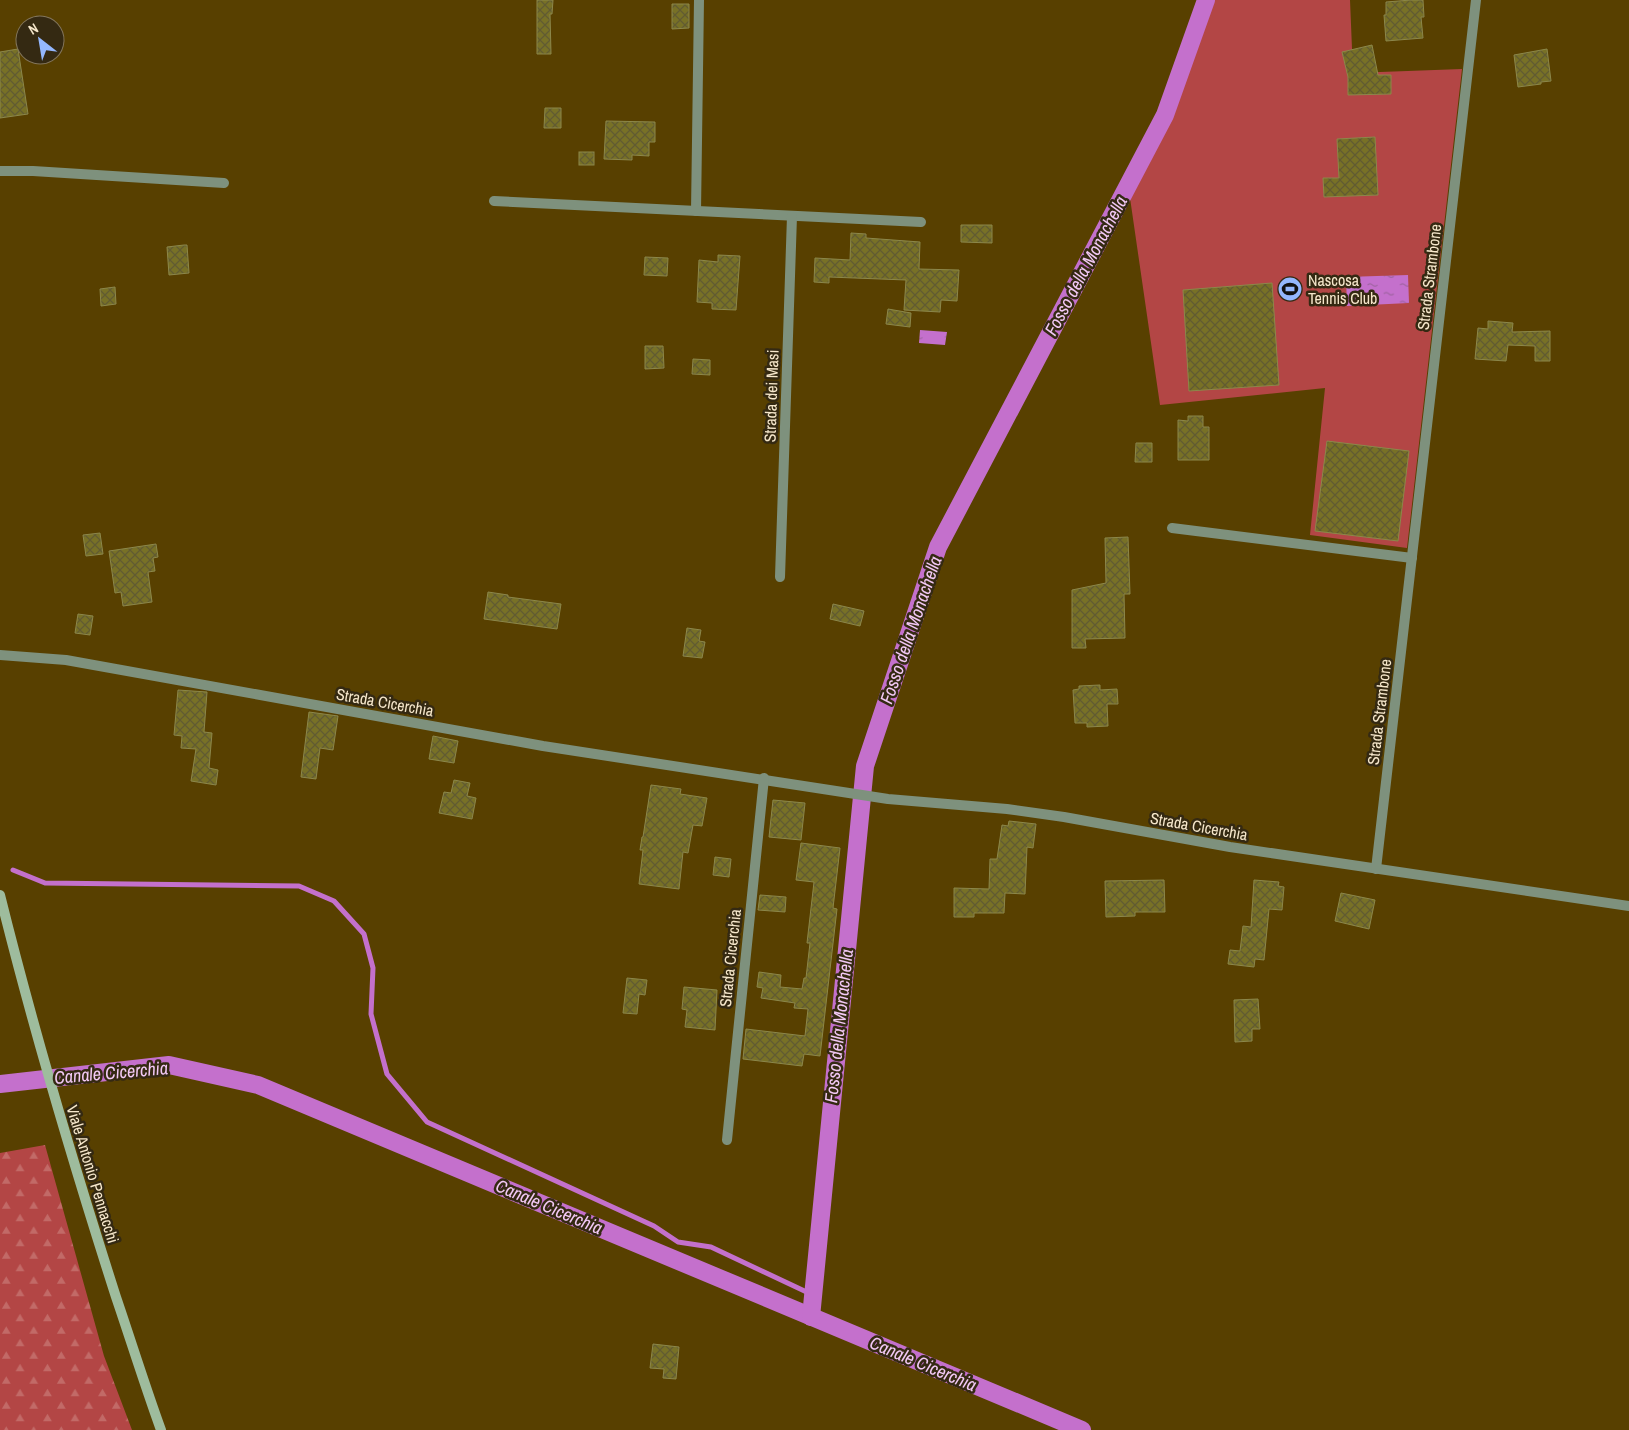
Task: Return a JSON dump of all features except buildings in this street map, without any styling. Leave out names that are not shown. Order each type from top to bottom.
[{"type":"main road","name":"Viale Antonio Pennacchi","points":[[0,895],[38,1044],[54,1098],[93,1225],[161,1430]]},
{"type":"street","points":[[696,211],[699,0]]},
{"type":"street","name":"Strada Strambone","points":[[1376,869],[1476,0]]},
{"type":"street","points":[[0,171],[34,171],[224,183]]},
{"type":"street","points":[[494,202],[921,222]]},
{"type":"street","name":"Strada dei Masi","points":[[780,577],[792,216]]},
{"type":"street","points":[[1172,528],[1412,558]]},
{"type":"street","name":"Strada Cicerchia","points":[[0,655],[66,660],[543,746],[764,778],[888,799],[1064,817],[1230,847],[1629,906]]},
{"type":"street","name":"Strada Cicerchia","points":[[727,1140],[764,778]]},
{"type":"green space","name":"Nascosa Tennis Club","points":[[1209,0],[1350,0],[1353,73],[1462,69],[1407,548],[1310,535],[1325,388],[1160,405],[1129,191],[1168,116]]},
{"type":"green space","points":[[45,1145],[104,1356],[132,1430],[0,1430],[0,1153]]},
{"type":"water","points":[[1408,275],[1409,303],[1347,306],[1346,277]]},
{"type":"water","points":[[920,330],[947,332],[945,345],[919,343]]},
{"type":"waterway","name":"Fosso della Monachella","points":[[811,1317],[865,766],[938,547],[1165,115],[1206,0]]},
{"type":"waterway","points":[[13,870],[45,883],[299,886],[334,901],[364,934],[373,968],[371,1014],[387,1074],[427,1122],[654,1226],[678,1242],[711,1247],[813,1295]]},
{"type":"waterway","name":"Canale Cicerchia","points":[[0,1084],[169,1065],[258,1085],[1082,1430]]},
{"type":"place","name":"Nascosa Tennis Club","points":[[1290,289]]}]
